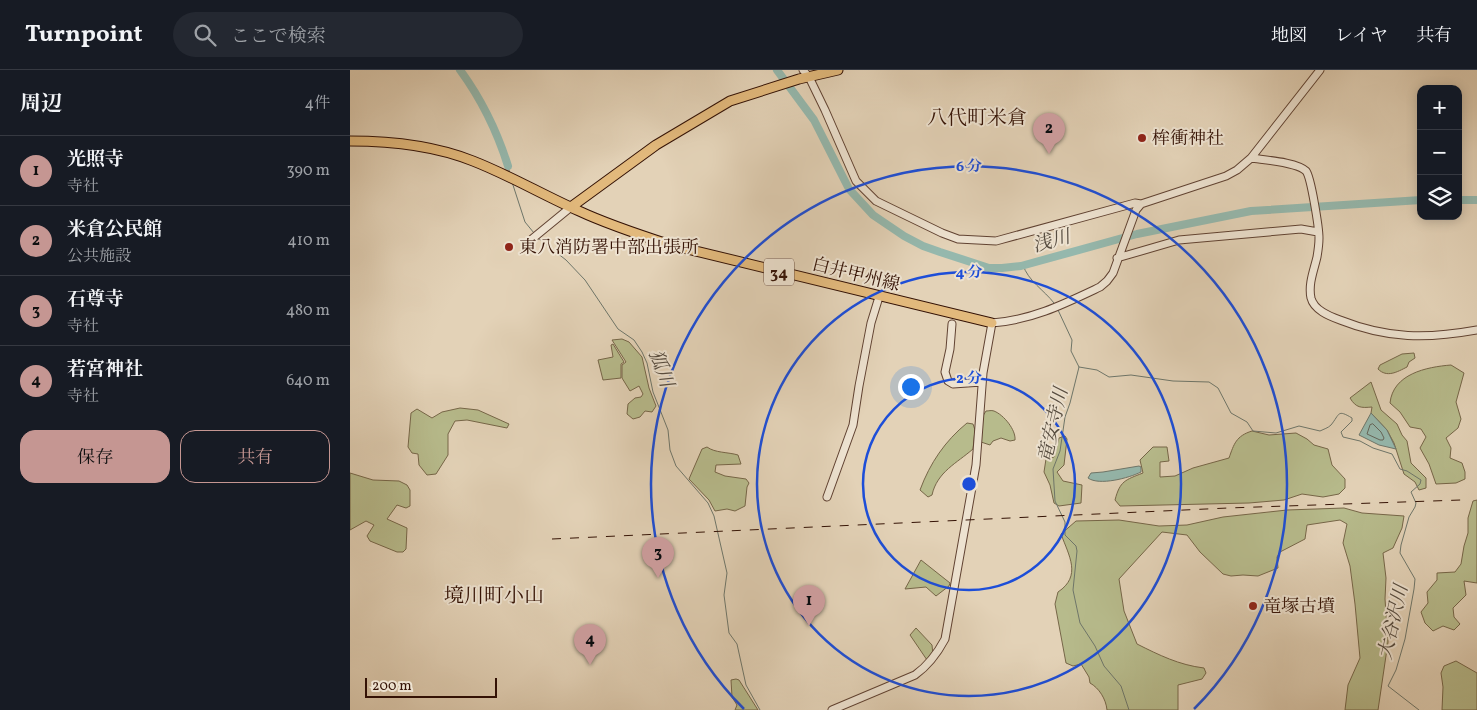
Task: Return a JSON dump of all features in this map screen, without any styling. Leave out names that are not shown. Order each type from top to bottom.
[{"type":"main road","points":[[571,207],[656,145],[730,101],[799,79],[806,74],[838,70]]},
{"type":"main road","name":"白井甲州線","points":[[350,141],[387,142],[434,149],[473,161],[620,228],[671,245],[992,323]]},
{"type":"street","points":[[806,74],[825,110],[850,170],[861,187],[876,201],[950,236],[972,241],[996,241],[1126,206],[1142,204],[1226,176],[1237,170],[1251,158],[1320,70]]},
{"type":"street","points":[[1251,158],[1294,165],[1302,168],[1309,177],[1318,231],[1317,256],[1310,289],[1312,301],[1324,313],[1367,330],[1400,336],[1435,336],[1477,330]]},
{"type":"street","points":[[832,710],[915,675],[925,668],[937,655],[945,639],[976,465],[982,382],[992,323],[1025,319],[1100,287],[1108,281],[1113,273],[1136,210],[1142,204]]},
{"type":"street","points":[[535,236],[571,207]]},
{"type":"street","points":[[1118,256],[1179,240],[1301,229],[1318,231]]},
{"type":"street","points":[[827,497],[854,425],[860,377],[871,323],[879,296]]},
{"type":"street","points":[[952,324],[950,349],[944,372],[946,378],[953,384],[982,382]]},
{"type":"green space","points":[[622,339],[629,342],[642,357],[649,388],[656,406],[652,412],[645,411],[640,417],[633,419],[627,414],[628,404],[643,394],[639,386],[630,391],[622,378],[622,365],[626,362],[612,340]]},
{"type":"green space","points":[[613,344],[624,362],[621,364],[621,378],[603,380],[598,360],[613,357],[611,345]]},
{"type":"green space","points":[[1414,353],[1415,358],[1409,362],[1407,367],[1400,371],[1388,374],[1378,369],[1380,365],[1402,354]]},
{"type":"green space","points":[[1451,365],[1464,373],[1456,402],[1461,419],[1458,428],[1446,438],[1451,448],[1450,458],[1462,463],[1465,479],[1456,483],[1436,484],[1429,464],[1420,448],[1426,437],[1421,429],[1410,427],[1400,412],[1390,403],[1392,393],[1397,385],[1412,374],[1422,370]]},
{"type":"green space","points":[[1371,382],[1381,410],[1397,424],[1407,441],[1411,463],[1426,478],[1426,488],[1419,490],[1415,482],[1404,474],[1394,443],[1387,430],[1371,413],[1372,407],[1359,407],[1350,398]]},
{"type":"green space","points":[[460,408],[478,410],[509,424],[507,428],[467,420],[455,421],[448,434],[448,455],[436,474],[427,475],[419,465],[418,454],[412,453],[408,447],[411,413],[417,409],[432,418],[442,412]]},
{"type":"green space","points":[[986,411],[994,411],[1005,419],[1014,432],[1015,440],[1010,441],[1001,438],[993,441],[990,445],[981,442],[981,419]]},
{"type":"green space","points":[[967,423],[973,424],[975,430],[973,449],[943,474],[938,480],[932,495],[928,497],[920,490],[928,471],[945,445]]},
{"type":"green space","points":[[1252,431],[1269,435],[1296,433],[1314,445],[1328,449],[1332,465],[1345,479],[1345,488],[1339,494],[1323,497],[1302,494],[1284,500],[1249,503],[1120,506],[1115,500],[1124,482],[1143,473],[1140,460],[1153,447],[1167,447],[1169,461],[1160,462],[1160,477],[1175,476],[1193,468],[1229,458],[1236,441],[1242,435]]},
{"type":"green space","points":[[1065,436],[1067,439],[1064,465],[1057,472],[1063,481],[1082,485],[1081,503],[1059,506],[1054,503],[1050,485],[1044,472],[1046,459],[1054,457],[1059,438]]},
{"type":"green space","points":[[707,447],[738,455],[741,464],[716,465],[715,472],[725,476],[746,479],[749,483],[745,506],[735,511],[727,509],[715,511],[709,500],[689,479],[702,449]]},
{"type":"green space","points":[[350,473],[373,480],[399,481],[407,485],[410,490],[410,506],[406,508],[397,505],[387,519],[407,528],[406,549],[403,552],[397,552],[370,541],[367,536],[374,525],[366,521],[350,530]]},
{"type":"green space","points":[[1477,500],[1477,583],[1464,581],[1466,595],[1453,608],[1454,617],[1460,624],[1454,630],[1443,626],[1433,631],[1425,623],[1421,612],[1428,603],[1427,592],[1437,580],[1437,573],[1455,572],[1461,564],[1468,533],[1468,518],[1473,501]]},
{"type":"green space","points":[[1344,508],[1362,513],[1404,516],[1402,528],[1393,548],[1383,553],[1386,578],[1385,599],[1388,642],[1378,710],[1345,710],[1348,685],[1360,658],[1350,566],[1343,543],[1347,524],[1340,520],[1307,525],[1305,539],[1280,552],[1277,557],[1278,568],[1258,576],[1231,576],[1223,574],[1200,552],[1187,535],[1162,532],[1119,579],[1124,611],[1137,644],[1161,656],[1204,668],[1206,673],[1202,679],[1178,685],[1178,710],[1107,710],[1102,694],[1090,683],[1089,677],[1081,664],[1073,666],[1066,663],[1055,604],[1058,592],[1070,579],[1072,572],[1070,558],[1061,534],[1076,521],[1119,520],[1159,526],[1187,525],[1223,517],[1287,510]]},
{"type":"green space","points":[[921,560],[950,583],[949,586],[936,596],[926,587],[905,589]]},
{"type":"green space","points":[[916,628],[932,645],[933,655],[927,660],[910,635]]},
{"type":"green space","points":[[1456,661],[1477,673],[1477,710],[1442,710],[1443,687],[1441,673],[1444,666]]},
{"type":"green space","points":[[731,680],[739,680],[758,710],[735,710],[737,705],[732,697]]},
{"type":"water","points":[[1371,413],[1387,430],[1396,449],[1379,445],[1359,435]]},
{"type":"water","points":[[1141,467],[1141,472],[1122,479],[1099,481],[1088,478],[1091,473]]},
{"type":"waterway","name":"狐川","points":[[460,70],[488,116],[508,166]]},
{"type":"waterway","name":"浅川","points":[[777,70],[814,120],[849,189],[873,215],[904,236],[923,246],[989,268],[1021,266],[1137,234],[1251,211],[1417,200]]},
{"type":"waterway","name":"狐川","points":[[508,166],[510,174]]},
{"type":"waterway","name":"狐川","points":[[512,182],[525,222],[534,233]]},
{"type":"waterway","name":"浅川","points":[[1462,200],[1477,200]]},
{"type":"waterway","name":"狐川","points":[[538,238],[566,260],[585,280],[618,329],[634,340],[642,352],[647,363],[653,392],[668,430],[670,450],[676,466],[708,503],[714,516],[727,573],[724,595],[729,633],[737,644],[746,685],[760,710]]},
{"type":"waterway","name":"竜安寺川","points":[[1023,265],[1032,281],[1054,303]]},
{"type":"waterway","name":"竜安寺川","points":[[1058,310],[1072,340],[1071,351],[1079,367],[1065,417],[1060,451],[1053,469],[1055,501],[1065,522],[1065,535],[1076,546],[1073,590],[1080,623],[1095,646],[1104,666],[1121,686],[1129,710]]},
{"type":"waterway","name":"大谷沢川","points":[[1079,367],[1097,370],[1109,377],[1131,375],[1173,381],[1209,382],[1218,388],[1231,413],[1247,422],[1253,431],[1276,433],[1299,426],[1320,431],[1330,426],[1341,413],[1352,418],[1352,421],[1341,432],[1343,437],[1360,441],[1373,448],[1392,454],[1400,469],[1421,480],[1420,484],[1411,492],[1416,503],[1409,517],[1400,553],[1415,579],[1414,589],[1405,639],[1396,670],[1388,686],[1419,710]]},
{"type":"railway","points":[[552,539],[1228,508],[1461,500]]},
{"type":"place","name":"桙衝神社","points":[[1142,138]]},
{"type":"place","name":"米倉公民館","points":[[1049,154]]},
{"type":"place","name":"東八消防署中部出張所","points":[[509,247]]},
{"type":"place","name":"石尊寺","points":[[658,578]]},
{"type":"place","name":"竜塚古墳","points":[[1253,606]]},
{"type":"place","name":"光照寺","points":[[809,626]]},
{"type":"place","name":"若宮神社","points":[[590,665]]},
{"type":"district","name":"八代町米倉","points":[[977,117]]},
{"type":"district","name":"境川町小山","points":[[494,595]]}]
